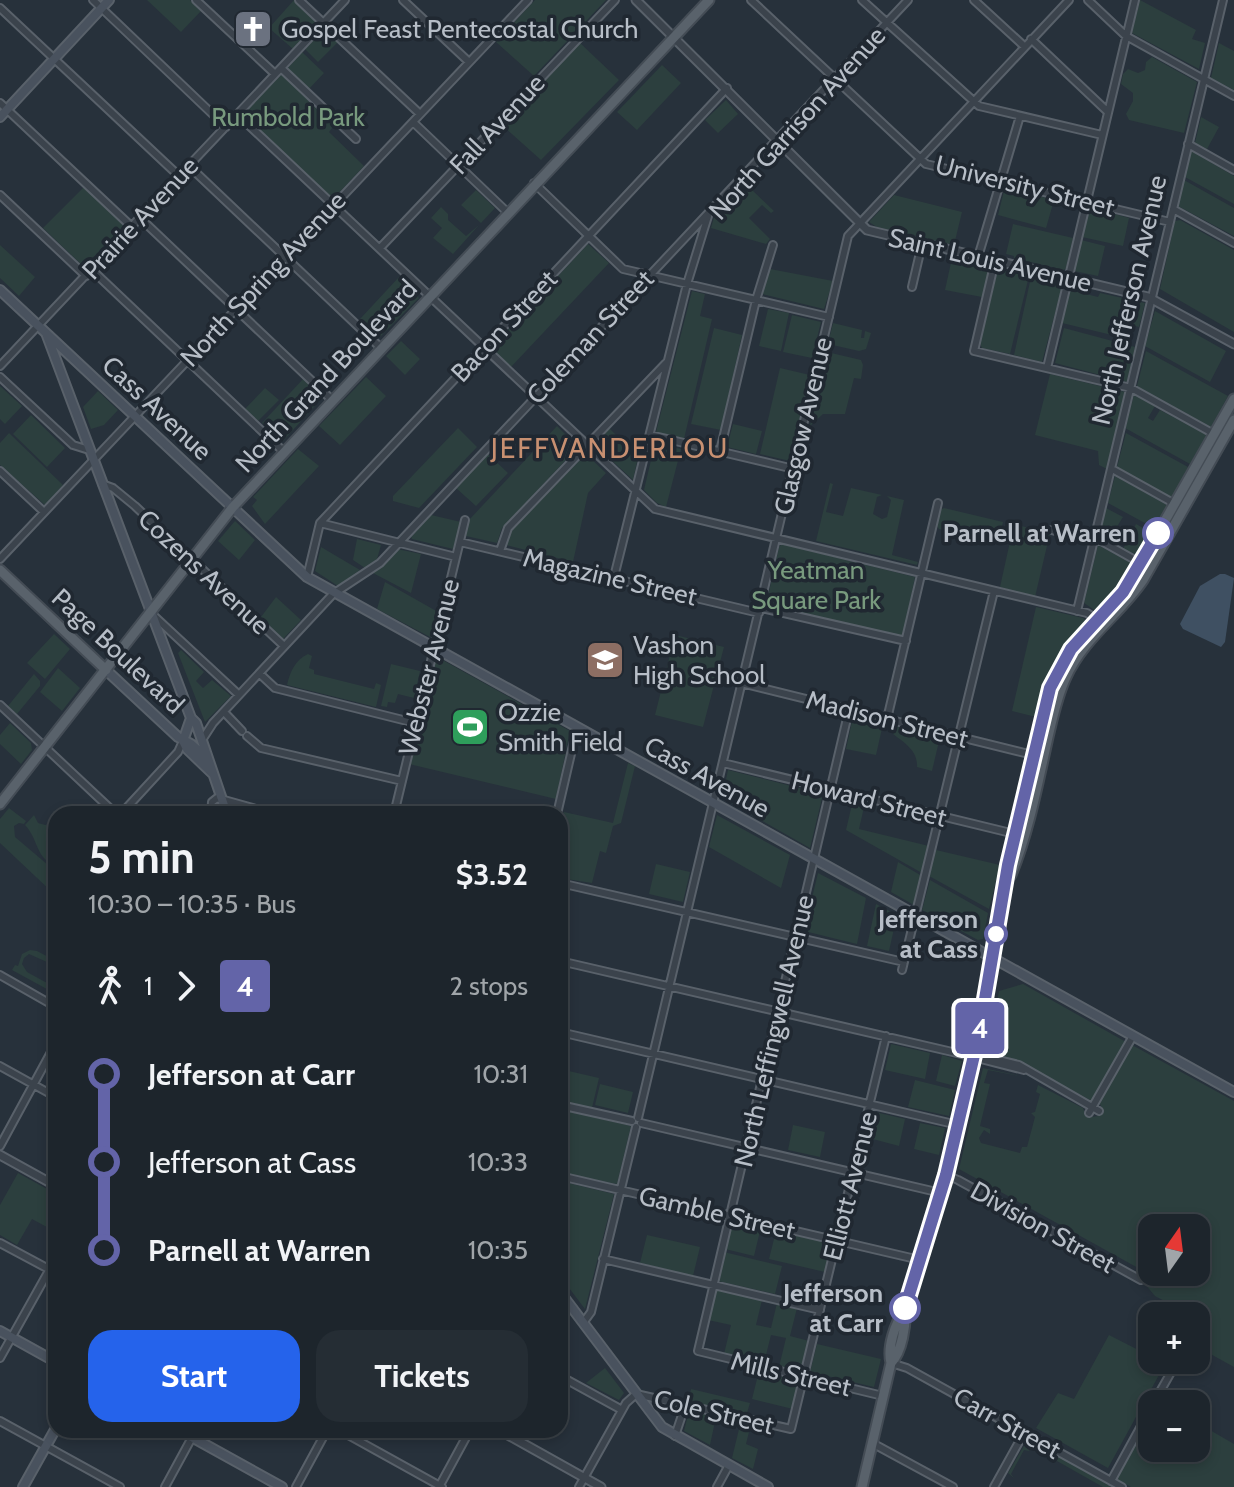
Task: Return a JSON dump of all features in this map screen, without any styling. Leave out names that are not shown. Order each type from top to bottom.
[{"type":"main road","points":[[0,117],[4,106],[54,59],[109,0]]},
{"type":"main road","name":"North Grand Boulevard","points":[[0,804],[233,507],[709,0]]},
{"type":"main road","name":"Cass Avenue","points":[[0,290],[307,577],[333,594],[1234,1092]]},
{"type":"main road","points":[[42,329],[202,740],[222,806]]},
{"type":"main road","points":[[63,381],[67,371],[77,361]]},
{"type":"main road","points":[[862,1487],[891,1363],[897,1357],[906,1319],[905,1310],[946,1175],[974,1057],[1015,834],[1047,697],[1071,649],[1134,593],[1219,437],[1234,399]]},
{"type":"main road","points":[[1219,437],[1234,420]]},
{"type":"main road","name":"Page Boulevard","points":[[0,570],[183,741],[209,760]]},
{"type":"main road","points":[[1006,885],[1014,867],[1062,686],[1077,657],[1101,623]]},
{"type":"main road","points":[[194,721],[183,741],[187,749],[212,773]]},
{"type":"main road","points":[[568,1303],[662,1427],[768,1487]]},
{"type":"main road","points":[[0,1331],[48,1358]]},
{"type":"main road","points":[[23,1487],[50,1438]]},
{"type":"main road","points":[[201,1438],[282,1487]]},
{"type":"street","points":[[93,0],[226,127]]},
{"type":"street","points":[[196,0],[356,139]]},
{"type":"street","points":[[299,0],[420,114]]},
{"type":"street","name":"Prairie Avenue","points":[[0,366],[42,329],[86,276],[345,0]]},
{"type":"street","points":[[403,0],[469,62]]},
{"type":"street","name":"Fall Avenue","points":[[380,248],[615,0]]},
{"type":"street","name":"Saint Louis Avenue","points":[[636,0],[727,88],[858,223],[873,232],[1152,299],[1234,344]]},
{"type":"street","name":"University Street","points":[[751,0],[926,164],[1170,222]]},
{"type":"street","points":[[862,0],[979,106],[1102,135]]},
{"type":"street","name":"North Garrison Avenue","points":[[614,577],[687,284],[710,212],[908,0]]},
{"type":"street","points":[[974,0],[1024,46]]},
{"type":"street","name":"Glasgow Avenue","points":[[583,1323],[590,1314],[848,236],[1069,0]]},
{"type":"street","points":[[1088,0],[1126,36],[1234,96]]},
{"type":"street","points":[[1047,368],[1135,0]]},
{"type":"street","name":"North Jefferson Avenue","points":[[1077,611],[1223,0]]},
{"type":"street","name":"North Spring Avenue","points":[[0,559],[524,1]]},
{"type":"street","points":[[0,8],[179,176]]},
{"type":"street","points":[[1031,39],[1108,112]]},
{"type":"street","name":"Bacon Street","points":[[307,577],[320,523],[727,88]]},
{"type":"street","points":[[4,106],[132,227]]},
{"type":"street","points":[[238,115],[659,512],[1077,611],[1101,623]]},
{"type":"street","points":[[978,257],[1020,116]]},
{"type":"street","points":[[413,122],[507,212]]},
{"type":"street","points":[[1188,144],[1234,170]]},
{"type":"street","points":[[189,166],[382,349]]},
{"type":"street","points":[[534,183],[623,269],[829,317]]},
{"type":"street","points":[[0,195],[86,276]]},
{"type":"street","points":[[1173,209],[1234,243]]},
{"type":"street","name":"Coleman Street","points":[[202,740],[213,723],[333,594],[380,563],[710,212]]},
{"type":"street","points":[[140,218],[333,401]]},
{"type":"street","points":[[912,287],[922,244]]},
{"type":"street","points":[[720,451],[756,300],[773,245]]},
{"type":"street","points":[[995,261],[974,351],[1131,388],[1219,437]]},
{"type":"street","points":[[92,270],[284,452]]},
{"type":"street","points":[[500,551],[508,528],[668,361]]},
{"type":"street","points":[[0,377],[73,445],[89,450]]},
{"type":"street","points":[[650,435],[794,469]]},
{"type":"street","points":[[1112,469],[1180,507]]},
{"type":"street","points":[[0,471],[44,512]]},
{"type":"street","name":"Cozens Avenue","points":[[102,484],[124,497],[284,646]]},
{"type":"street","name":"Cozens Avenue","points":[[112,511],[124,497]]},
{"type":"street","points":[[887,719],[938,503]]},
{"type":"street","name":"Webster Avenue","points":[[396,806],[465,520]]},
{"type":"street","points":[[320,523],[456,557]]},
{"type":"street","points":[[1052,530],[1094,539],[1146,566]]},
{"type":"street","name":"Magazine Street","points":[[460,542],[906,641]]},
{"type":"street","points":[[568,885],[796,937],[903,966],[994,591]]},
{"type":"street","points":[[150,612],[239,695]]},
{"type":"street","points":[[260,674],[275,688],[415,723]]},
{"type":"street","name":"Madison Street","points":[[741,683],[1033,755]]},
{"type":"street","points":[[0,705],[109,806]]},
{"type":"street","name":"North Leffingwell Avenue","points":[[698,1351],[849,710]]},
{"type":"street","points":[[224,712],[261,748],[402,781]]},
{"type":"street","points":[[194,721],[204,726],[213,723]]},
{"type":"street","points":[[559,806],[577,728]]},
{"type":"street","points":[[126,806],[178,752],[183,741]]},
{"type":"street","name":"Howard Street","points":[[723,763],[1015,834]]},
{"type":"street","points":[[218,806],[213,800],[221,799]]},
{"type":"street","points":[[568,963],[1026,1070],[1094,1111],[1133,1036]]},
{"type":"street","points":[[0,975],[48,1002]]},
{"type":"street","points":[[568,1034],[958,1125]]},
{"type":"street","name":"Elliott Avenue","points":[[791,1429],[886,1036]]},
{"type":"street","points":[[0,1146],[48,1057]]},
{"type":"street","points":[[0,1066],[48,1092]]},
{"type":"street","points":[[568,1107],[941,1193]]},
{"type":"street","points":[[0,1155],[48,1182]]},
{"type":"street","name":"Division Street","points":[[946,1175],[1138,1278]]},
{"type":"street","name":"Gamble Street","points":[[568,1178],[920,1260]]},
{"type":"street","points":[[0,1243],[48,1269]]},
{"type":"street","points":[[603,1259],[820,1310]]},
{"type":"street","points":[[0,1358],[48,1280]]},
{"type":"street","name":"Mills Street","points":[[698,1351],[883,1396]]},
{"type":"street","name":"Carr Street","points":[[891,1363],[907,1368],[1122,1487]]},
{"type":"street","points":[[568,1380],[622,1410]]},
{"type":"street","points":[[579,1487],[627,1401],[636,1394]]},
{"type":"street","name":"Cole Street","points":[[636,1394],[791,1429]]},
{"type":"street","points":[[675,1436],[685,1406]]},
{"type":"street","points":[[0,1421],[120,1487]]},
{"type":"street","points":[[1111,1481],[1138,1431]]},
{"type":"street","points":[[994,1487],[1024,1433]]},
{"type":"street","points":[[165,1487],[192,1438]]},
{"type":"street","points":[[296,1487],[323,1438]]},
{"type":"street","points":[[353,1438],[440,1487],[466,1438]]},
{"type":"street","points":[[514,1438],[601,1487]]},
{"type":"street","points":[[872,1443],[953,1487]]},
{"type":"street","points":[[717,1487],[729,1465]]},
{"type":"green space","points":[[147,0],[190,0],[201,11],[181,32]]},
{"type":"green space","points":[[294,0],[316,22],[293,49],[269,28]]},
{"type":"green space","points":[[535,0],[606,0],[534,76],[496,42]]},
{"type":"green space","points":[[1140,0],[1196,30],[1192,39],[1205,43],[1199,69],[1132,33]]},
{"type":"green space","points":[[323,30],[338,42],[318,62],[305,49]]},
{"type":"green space","points":[[579,42],[619,80],[541,160],[502,125]]},
{"type":"green space","points":[[1219,43],[1234,51],[1234,90],[1211,78]]},
{"type":"green space","points":[[302,52],[324,73],[308,90],[287,69]]},
{"type":"green space","points":[[1152,57],[1197,82],[1184,133],[1129,120],[1126,114],[1133,101],[1133,93],[1121,84],[1123,74],[1128,69],[1138,73],[1145,70],[1146,62]]},
{"type":"green space","points":[[662,65],[681,83],[637,130],[617,112]]},
{"type":"green space","name":"Rumbold Park","points":[[283,73],[336,123],[329,132],[364,166],[334,198],[245,116],[245,112]]},
{"type":"green space","points":[[726,100],[738,114],[718,133],[705,120]]},
{"type":"green space","points":[[1201,117],[1219,127],[1207,149],[1195,143]]},
{"type":"green space","points":[[1191,151],[1234,176],[1234,204],[1185,177]]},
{"type":"green space","points":[[750,177],[757,185],[753,191],[774,211],[771,213],[762,205],[749,218],[770,239],[766,244],[711,228],[715,214]]},
{"type":"green space","points":[[1184,180],[1234,208],[1234,236],[1178,206]]},
{"type":"green space","points":[[84,187],[124,225],[84,267],[43,228]]},
{"type":"green space","points":[[1005,187],[1054,200],[1046,228],[998,215]]},
{"type":"green space","points":[[476,190],[495,208],[481,223],[461,205]]},
{"type":"green space","points":[[894,195],[962,212],[954,245],[877,227],[869,222]]},
{"type":"green space","points":[[441,207],[448,214],[448,220],[466,236],[479,225],[453,254],[433,238],[442,228],[431,218]]},
{"type":"green space","points":[[1089,207],[1129,218],[1123,246],[1082,237]]},
{"type":"green space","points":[[1180,220],[1234,250],[1234,332],[1160,289],[1175,221]]},
{"type":"green space","points":[[1013,224],[1073,238],[1066,268],[1064,270],[1006,254]]},
{"type":"green space","points":[[1081,240],[1105,246],[1098,276],[1074,271]]},
{"type":"green space","points":[[588,244],[609,263],[510,368],[491,348]]},
{"type":"green space","points":[[0,245],[35,277],[19,296],[0,278]]},
{"type":"green space","points":[[952,258],[977,265],[980,269],[981,266],[987,267],[989,270],[982,297],[945,290]]},
{"type":"green space","points":[[770,269],[833,281],[824,309],[762,294]]},
{"type":"green space","points":[[1000,270],[1029,276],[1010,354],[982,348],[980,344]]},
{"type":"green space","points":[[399,277],[419,298],[379,338],[360,319]]},
{"type":"green space","points":[[1031,277],[1062,287],[1042,362],[1014,355]]},
{"type":"green space","points":[[1070,290],[1145,303],[1139,327],[1124,323],[1120,337],[1062,323]]},
{"type":"green space","points":[[692,291],[705,294],[700,316],[712,319],[684,439],[656,432]]},
{"type":"green space","points":[[768,309],[789,313],[781,351],[759,346]]},
{"type":"green space","points":[[1155,311],[1226,351],[1210,382],[1145,346]]},
{"type":"green space","points":[[792,315],[821,322],[812,358],[783,352]]},
{"type":"green space","points":[[833,323],[862,330],[861,338],[864,338],[865,331],[871,333],[866,349],[859,351],[828,344]]},
{"type":"green space","points":[[714,328],[742,335],[721,430],[691,424]]},
{"type":"green space","points":[[1064,328],[1135,347],[1127,382],[1055,363]]},
{"type":"green space","points":[[401,341],[420,359],[405,375],[386,356]]},
{"type":"green space","points":[[1146,351],[1228,396],[1211,427],[1137,386]]},
{"type":"green space","points":[[827,352],[861,360],[861,379],[854,378],[845,414],[823,414],[810,426]]},
{"type":"green space","points":[[780,368],[810,375],[790,461],[760,454]]},
{"type":"green space","points":[[1050,374],[1125,392],[1107,469],[1099,465],[1098,451],[1035,435]]},
{"type":"green space","points":[[366,377],[386,396],[340,445],[319,426]]},
{"type":"green space","points":[[304,378],[323,397],[283,441],[262,423]]},
{"type":"green space","points":[[0,386],[22,406],[5,424],[0,419]]},
{"type":"green space","points":[[265,388],[279,400],[258,421],[245,409]]},
{"type":"green space","points":[[98,391],[118,410],[104,425],[91,429],[83,407]]},
{"type":"green space","points":[[1134,395],[1155,406],[1148,418],[1153,421],[1160,410],[1207,435],[1190,464],[1125,428]]},
{"type":"green space","points":[[31,415],[65,448],[47,467],[13,434]]},
{"type":"green space","points":[[733,424],[762,431],[756,454],[727,447]]},
{"type":"green space","points":[[557,426],[578,447],[502,528],[497,543],[466,536],[468,521]]},
{"type":"green space","points":[[458,428],[477,447],[419,508],[393,501],[393,496]]},
{"type":"green space","points":[[609,428],[638,457],[633,480],[595,445]]},
{"type":"green space","points":[[9,433],[63,485],[45,505],[0,465],[0,443]]},
{"type":"green space","points":[[1126,433],[1188,467],[1173,496],[1117,467]]},
{"type":"green space","points":[[655,443],[681,449],[666,507],[644,490]]},
{"type":"green space","points":[[298,449],[319,466],[265,524],[252,506],[257,500],[253,497]]},
{"type":"green space","points":[[488,454],[508,473],[476,506],[456,488]]},
{"type":"green space","points":[[586,454],[606,473],[588,493],[573,562],[506,545],[510,532]]},
{"type":"green space","points":[[1115,476],[1167,505],[1154,528],[1108,503]]},
{"type":"green space","points":[[830,483],[833,484],[826,512],[843,516],[851,488],[882,495],[877,497],[873,514],[882,519],[887,517],[891,500],[887,496],[904,500],[892,555],[918,562],[917,565],[816,541]]},
{"type":"green space","points":[[944,508],[1003,522],[998,545],[985,534],[968,530],[966,536],[939,529],[940,510]]},
{"type":"green space","points":[[1106,508],[1123,517],[1110,538],[1112,543],[1100,535]]},
{"type":"green space","points":[[431,515],[461,522],[453,549],[412,539]]},
{"type":"green space","points":[[235,521],[255,540],[239,560],[218,541]]},
{"type":"green space","points":[[1136,524],[1152,533],[1138,555],[1123,549]]},
{"type":"green space","points":[[1017,525],[1050,533],[1035,597],[1000,587],[1013,528]]},
{"type":"green space","points":[[357,539],[381,545],[377,559],[365,568],[353,560]]},
{"type":"green space","name":"Yeatman Square Park","points":[[782,544],[915,577],[903,636],[766,605]]},
{"type":"green space","points":[[1098,545],[1133,564],[1119,588],[1096,611],[1084,603]]},
{"type":"green space","points":[[321,547],[360,570],[338,586],[315,571]]},
{"type":"green space","points":[[397,549],[421,554],[411,593],[373,573]]},
{"type":"green space","points":[[385,582],[438,612],[432,638],[377,609]]},
{"type":"green space","points":[[276,597],[301,620],[283,639],[261,617]]},
{"type":"green space","points":[[1036,607],[1083,618],[1088,622],[1069,643],[1055,666],[1036,717],[1012,711]]},
{"type":"green space","points":[[54,634],[70,649],[45,679],[27,663]]},
{"type":"green space","points":[[675,635],[724,647],[703,727],[655,715]]},
{"type":"green space","points":[[181,650],[204,672],[196,681],[203,688],[212,680],[231,696],[205,722],[178,653]]},
{"type":"green space","points":[[308,654],[312,656],[309,668],[314,670],[314,674],[374,689],[376,683],[381,685],[376,707],[287,685],[294,667]]},
{"type":"green space","points":[[437,657],[570,731],[556,799],[409,764]]},
{"type":"green space","points":[[391,664],[420,671],[414,698],[398,694],[395,703],[388,702],[387,707],[381,706]]},
{"type":"green space","points":[[58,668],[80,688],[62,711],[40,692]]},
{"type":"green space","points":[[34,674],[40,686],[17,714],[8,706]]},
{"type":"green space","points":[[853,717],[883,724],[876,755],[846,749]]},
{"type":"green space","points":[[10,723],[31,743],[32,750],[21,764],[0,744],[0,735]]},
{"type":"green space","points":[[895,726],[940,737],[932,771],[917,767],[913,752],[893,734]]},
{"type":"green space","points":[[628,763],[635,766],[621,823],[613,826],[606,853],[600,851],[592,883],[568,879],[568,813],[613,823]]},
{"type":"green space","points":[[728,770],[823,794],[810,848],[722,798]]},
{"type":"green space","points":[[853,800],[865,803],[859,829],[929,846],[922,873],[846,830]]},
{"type":"green space","points":[[9,808],[26,821],[14,826],[15,837],[48,865],[48,888],[0,843],[0,819]]},
{"type":"green space","points":[[34,815],[38,823],[48,826],[48,862],[44,858],[25,825]]},
{"type":"green space","points":[[717,815],[790,855],[781,888],[709,847]]},
{"type":"green space","points":[[936,850],[1000,865],[989,909],[929,876]]},
{"type":"green space","points":[[898,862],[922,876],[914,905],[891,892]]},
{"type":"green space","points":[[656,864],[690,872],[683,902],[649,894]]},
{"type":"green space","points":[[818,873],[866,898],[857,944],[804,931]]},
{"type":"green space","points":[[930,880],[988,913],[983,939],[978,940],[922,910]]},
{"type":"green space","points":[[876,904],[897,915],[889,951],[867,946]]},
{"type":"green space","points":[[30,950],[48,957],[48,962],[29,954],[22,964],[27,972],[48,984],[48,990],[12,970],[15,965],[18,966],[22,954]]},
{"type":"green space","points":[[1023,984],[1126,1042],[1095,1099],[1090,1100],[1021,1063],[986,1053],[999,991]]},
{"type":"green space","points":[[891,1044],[930,1053],[925,1079],[885,1070]]},
{"type":"green space","points":[[1132,1045],[1234,1101],[1234,1367],[1210,1354],[1210,1302],[1166,1302],[1155,1296],[1147,1286],[1210,1286],[1210,1214],[1138,1214],[1138,1268],[959,1169],[983,1068],[1020,1076],[988,1070],[984,1083],[990,1084],[980,1126],[990,1129],[990,1134],[984,1130],[979,1138],[981,1143],[1020,1153],[1022,1147],[1027,1147],[1035,1117],[1031,1113],[1035,1112],[1040,1094],[1036,1092],[1038,1085],[1083,1108],[1091,1117],[1098,1116],[1102,1108],[1099,1102]]},
{"type":"green space","points":[[942,1055],[962,1061],[955,1086],[936,1081]]},
{"type":"green space","points":[[568,1071],[599,1078],[592,1108],[568,1102]]},
{"type":"green space","points":[[915,1080],[955,1090],[949,1116],[908,1107]]},
{"type":"green space","points":[[600,1084],[633,1092],[628,1113],[595,1105]]},
{"type":"green space","points":[[568,1111],[631,1126],[617,1184],[568,1175]]},
{"type":"green space","points":[[875,1112],[905,1119],[899,1146],[869,1138]]},
{"type":"green space","points":[[920,1123],[945,1128],[939,1155],[914,1149]]},
{"type":"green space","points":[[793,1125],[825,1132],[820,1157],[788,1150]]},
{"type":"green space","points":[[18,1173],[48,1190],[48,1228],[32,1219],[17,1245],[0,1235],[0,1205]]},
{"type":"green space","points":[[568,1183],[614,1194],[585,1309],[568,1287]]},
{"type":"green space","points":[[732,1221],[761,1227],[754,1256],[725,1249]]},
{"type":"green space","points":[[776,1231],[832,1244],[825,1272],[769,1259]]},
{"type":"green space","points":[[647,1235],[700,1247],[693,1276],[640,1263]]},
{"type":"green space","points":[[724,1252],[782,1266],[775,1294],[718,1281]]},
{"type":"green space","points":[[718,1289],[762,1300],[756,1325],[771,1328],[777,1303],[797,1308],[790,1336],[809,1341],[802,1372],[779,1367],[786,1338],[771,1335],[764,1363],[724,1354],[731,1325],[708,1320]]},
{"type":"green space","points":[[1109,1335],[1138,1350],[1138,1374],[1160,1374],[1151,1390],[1138,1390],[1138,1413],[1108,1468],[1036,1428],[1058,1393],[1074,1399]]},
{"type":"green space","points":[[817,1344],[881,1359],[874,1387],[810,1372]]},
{"type":"green space","points":[[605,1368],[624,1393],[619,1400],[586,1383]]},
{"type":"green space","points":[[759,1371],[799,1381],[793,1409],[752,1399]]},
{"type":"green space","points":[[691,1389],[750,1403],[746,1416],[688,1403]]},
{"type":"green space","points":[[689,1411],[716,1417],[710,1445],[684,1431]]},
{"type":"green space","points":[[740,1425],[750,1428],[746,1444],[758,1449],[753,1469],[732,1458]]},
{"type":"green space","points":[[1210,1430],[1234,1444],[1234,1487],[1131,1487],[1117,1479],[1138,1439],[1138,1462],[1210,1462]]},
{"type":"green space","points":[[1028,1439],[1115,1487],[1103,1487],[1057,1461],[1053,1463],[1054,1460],[1031,1448],[1024,1450],[1011,1474],[1014,1478],[1008,1473]]},
{"type":"water","points":[[1220,574],[1234,578],[1225,642],[1221,647],[1183,629],[1180,624],[1200,586]]},
{"type":"bus line","name":"4","points":[[905,1308],[946,1175],[979,1034],[1008,865],[1050,688],[1071,649],[1136,574],[1158,533]]},
{"type":"place","name":"Gospel Feast Pentecostal Church","points":[[253,29]]},
{"type":"place","name":"Parnell at Warren","points":[[1158,533]]},
{"type":"place","name":"Vashon High School","points":[[605,660]]},
{"type":"place","name":"Ozzie Smith Field","points":[[470,727]]},
{"type":"place","name":"Jefferson at Cass","points":[[996,934]]},
{"type":"place","name":"Jefferson at Carr","points":[[905,1308]]},
{"type":"district","name":"JEFFVANDERLOU","points":[[610,448]]}]
